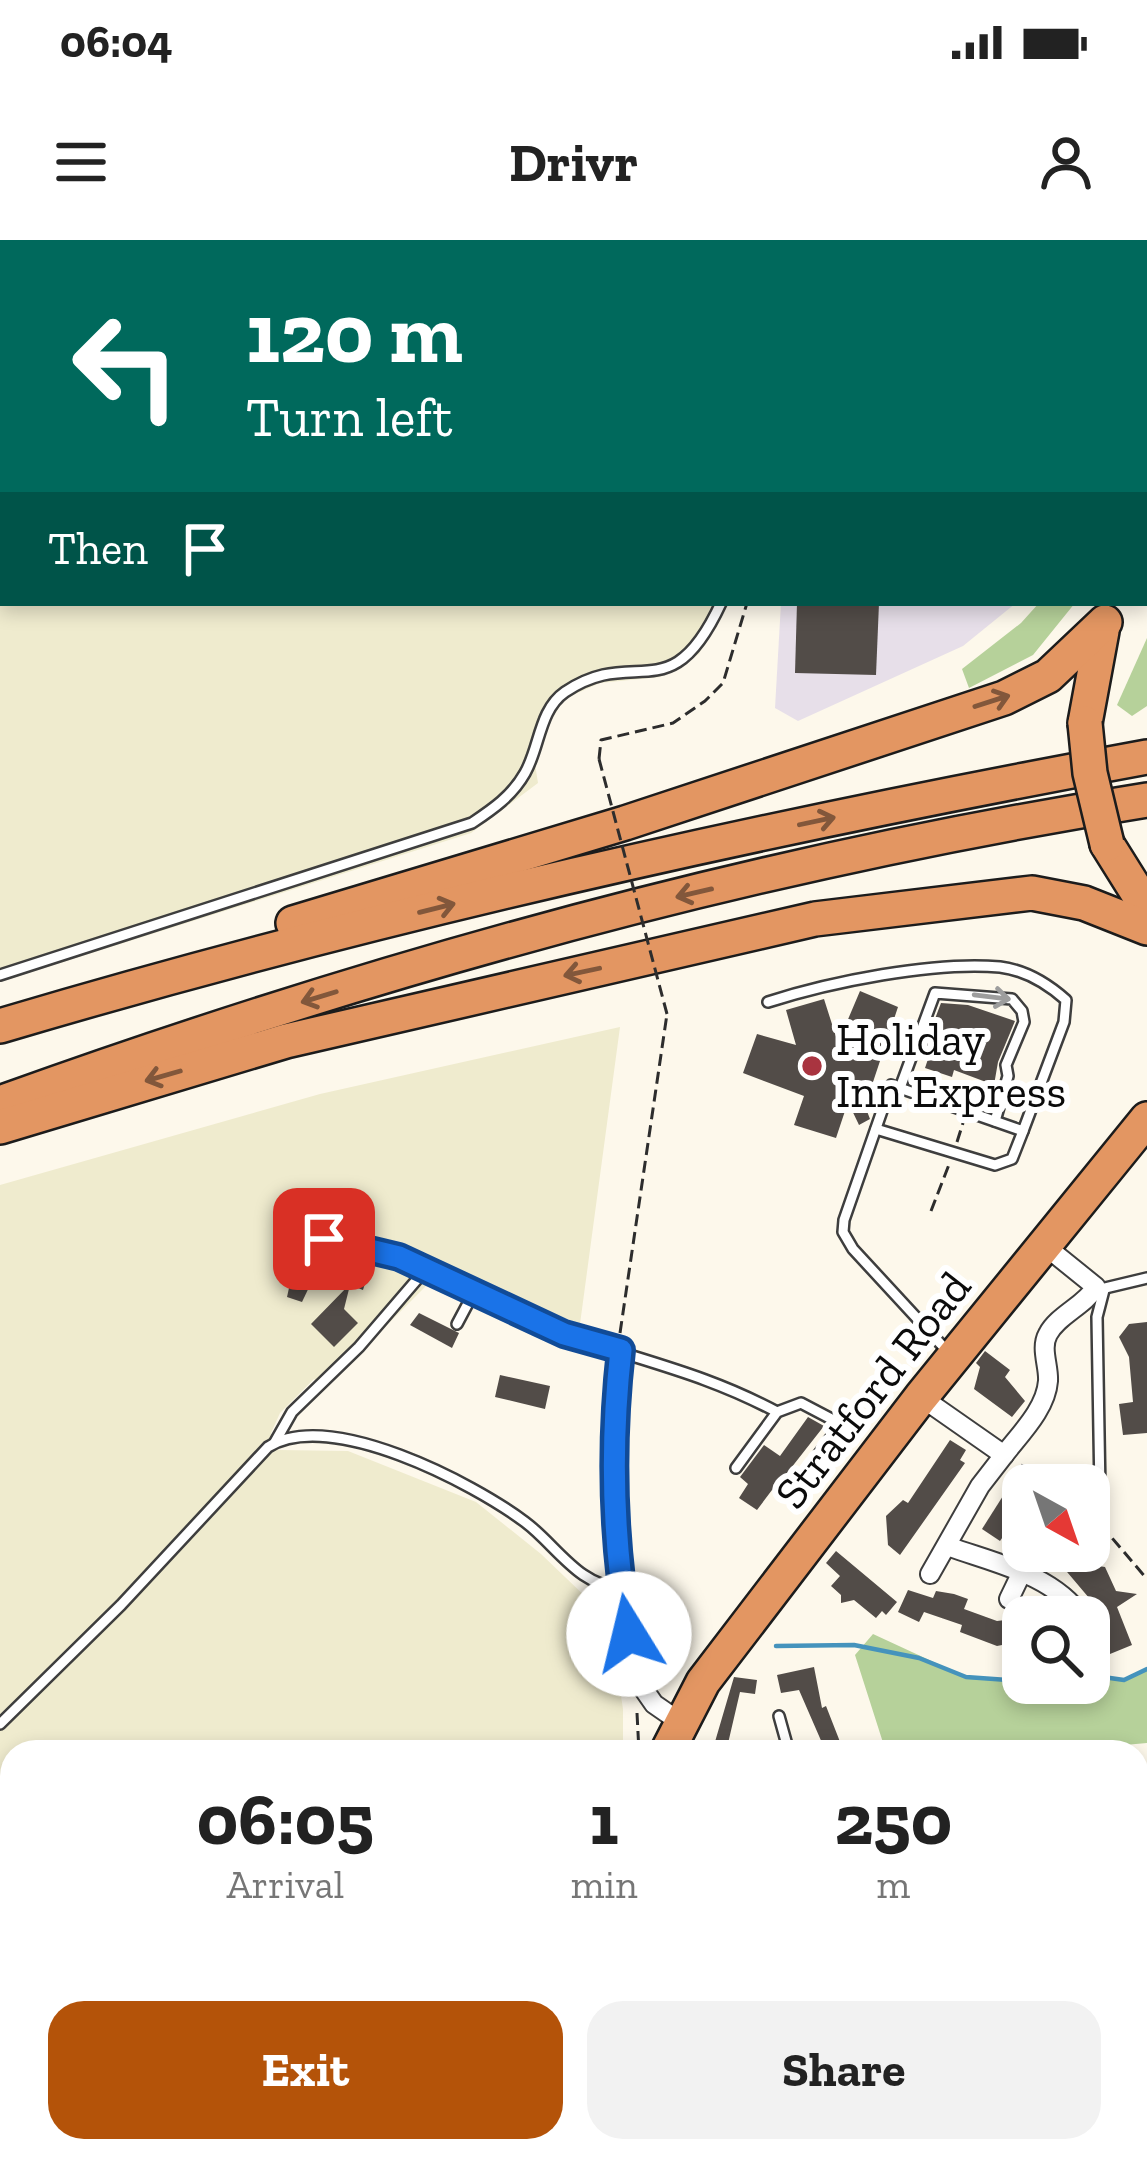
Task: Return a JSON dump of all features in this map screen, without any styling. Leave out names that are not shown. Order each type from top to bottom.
[{"type":"highway","points":[[112,992],[218,947],[625,824],[1035,684],[1072,658],[1109,612]]},
{"type":"highway","points":[[1109,612],[1090,677],[1084,723],[1092,786],[1107,844],[1147,908]]},
{"type":"highway","points":[[0,1026],[112,992],[576,873],[898,803],[1147,757]]},
{"type":"highway","points":[[0,1103],[150,1049],[596,916],[892,846],[1147,800]]},
{"type":"highway","points":[[0,1127],[286,1041],[736,934],[1006,893],[1047,893],[1147,928]]},
{"type":"highway","name":"Stratford Road","points":[[674,1737],[703,1682],[921,1396],[1147,1119]]},
{"type":"street","points":[[931,1574],[980,1486],[1045,1397],[1044,1348],[1050,1330],[1100,1288],[1044,1245]]},
{"type":"street","points":[[621,1350],[613,1469],[621,1588],[638,1681]]},
{"type":"street","points":[[921,1396],[1004,1455]]},
{"type":"street","points":[[950,1547],[1002,1565]]},
{"type":"street","points":[[1010,1596],[1022,1572],[1062,1596]]},
{"type":"street","name":"Stratford Road","points":[[638,1681],[674,1737]]},
{"type":"lane","points":[[0,975],[472,823],[506,800],[523,778],[555,700],[585,681],[655,673],[679,665],[702,642],[720,606]]},
{"type":"lane","points":[[767,1002],[846,980],[1001,967],[1049,984],[1066,1000],[1064,1022],[1012,1159],[995,1165],[876,1129]]},
{"type":"lane","points":[[900,1088],[935,993],[1012,999],[1024,1022],[1006,1065],[1008,1076],[995,1121]]},
{"type":"lane","points":[[953,1356],[853,1249],[844,1232],[876,1129],[891,1085],[1023,1131]]},
{"type":"lane","points":[[324,1239],[365,1246],[426,1269],[564,1334],[714,1380],[778,1412]]},
{"type":"lane","points":[[0,1724],[121,1606],[275,1442],[292,1412],[368,1338],[426,1269]]},
{"type":"lane","points":[[1100,1464],[1100,1288],[1146,1280]]},
{"type":"lane","points":[[457,1324],[474,1292]]},
{"type":"lane","points":[[736,1468],[778,1412],[809,1404],[841,1424],[816,1458]]},
{"type":"lane","points":[[275,1442],[334,1438],[374,1444],[405,1457],[501,1505],[587,1578],[621,1588]]},
{"type":"lane","points":[[778,1716],[785,1740]]},
{"type":"path","points":[[621,1350],[621,1312],[667,1014],[599,759],[601,740],[673,723],[723,683],[746,606]]},
{"type":"path","points":[[1004,1455],[1018,1464]]},
{"type":"path","points":[[1110,1535],[1147,1579]]},
{"type":"path","points":[[638,1681],[639,1740]]},
{"type":"shaded area","points":[[0,606],[723,606],[699,654],[660,677],[600,683],[564,699],[548,726],[535,764],[538,783],[471,833],[0,982]]},
{"type":"shaded area","points":[[781,606],[1012,606],[963,646],[798,721],[775,708]]},
{"type":"shaded area","points":[[620,1027],[580,1324],[435,1267],[426,1286],[324,1388],[314,1379],[280,1413],[271,1433],[279,1450],[348,1451],[476,1502],[589,1600],[608,1611],[623,1740],[0,1740],[0,1185],[320,1094]]},
{"type":"green space","points":[[1036,606],[1073,606],[1033,655],[969,688],[962,669]]},
{"type":"green space","points":[[1147,638],[1147,706],[1132,716],[1117,705]]},
{"type":"green space","points":[[873,1634],[966,1677],[1002,1679],[1002,1704],[1110,1704],[1110,1678],[1124,1680],[1147,1669],[1147,1740],[882,1740],[855,1655]]},
{"type":"building","points":[[797,606],[879,606],[876,675],[795,673]]},
{"type":"building","name":"Holiday Inn Express","points":[[860,991],[898,1007],[865,1106],[870,1119],[859,1125],[848,1102],[836,1138],[794,1125],[804,1096],[743,1073],[757,1034],[796,1045],[786,1010],[824,999],[838,1043]]},
{"type":"building","points":[[941,1003],[968,1005],[1015,1021],[994,1085],[954,1070],[952,1077],[925,1068],[929,1056],[922,1053]]},
{"type":"building","points":[[297,1252],[322,1260],[302,1302],[287,1297]]},
{"type":"building","points":[[344,1256],[371,1264],[363,1290],[350,1285],[344,1309],[358,1323],[334,1347],[311,1324],[349,1285],[339,1281]]},
{"type":"building","points":[[419,1313],[459,1333],[452,1348],[410,1325]]},
{"type":"building","points":[[1147,1322],[1147,1433],[1123,1435],[1119,1404],[1133,1402],[1129,1357],[1119,1337],[1129,1324]]},
{"type":"building","points":[[985,1351],[1010,1370],[1005,1377],[1025,1401],[1012,1417],[974,1389],[980,1367],[976,1363]]},
{"type":"building","points":[[500,1375],[550,1386],[545,1409],[495,1397]]},
{"type":"building","points":[[808,1417],[824,1426],[784,1477],[787,1480],[777,1494],[772,1490],[757,1510],[739,1498],[748,1484],[740,1477],[764,1445],[780,1456]]},
{"type":"building","points":[[950,1440],[966,1450],[960,1460],[965,1463],[900,1555],[888,1545],[886,1516],[903,1500],[908,1503]]},
{"type":"building","points":[[1002,1497],[1002,1538],[982,1529]]},
{"type":"building","points":[[836,1551],[897,1602],[886,1615],[882,1611],[876,1618],[854,1600],[841,1603],[841,1595],[831,1586],[840,1576],[826,1563]]},
{"type":"building","points":[[1067,1572],[1107,1572],[1116,1591],[1137,1594],[1117,1607],[1132,1645],[1110,1654],[1110,1596],[1087,1596]]},
{"type":"building","points":[[908,1590],[933,1598],[936,1591],[954,1594],[968,1599],[964,1609],[1002,1620],[1002,1645],[960,1632],[962,1625],[924,1612],[919,1622],[898,1612]]},
{"type":"building","points":[[814,1667],[822,1708],[826,1706],[839,1740],[821,1740],[799,1690],[781,1693],[777,1675]]},
{"type":"building","points":[[734,1677],[757,1680],[755,1694],[740,1692],[729,1740],[716,1740]]},
{"type":"waterway","points":[[776,1646],[854,1645],[919,1658],[966,1677],[1002,1680]]},
{"type":"waterway","points":[[1110,1678],[1124,1680],[1147,1669]]},
{"type":"place","name":"Holiday Inn Express","points":[[812,1066]]},
{"type":"route","points":[[324,1239],[399,1257],[564,1334],[621,1350],[613,1426],[614,1530],[629,1634]]}]
